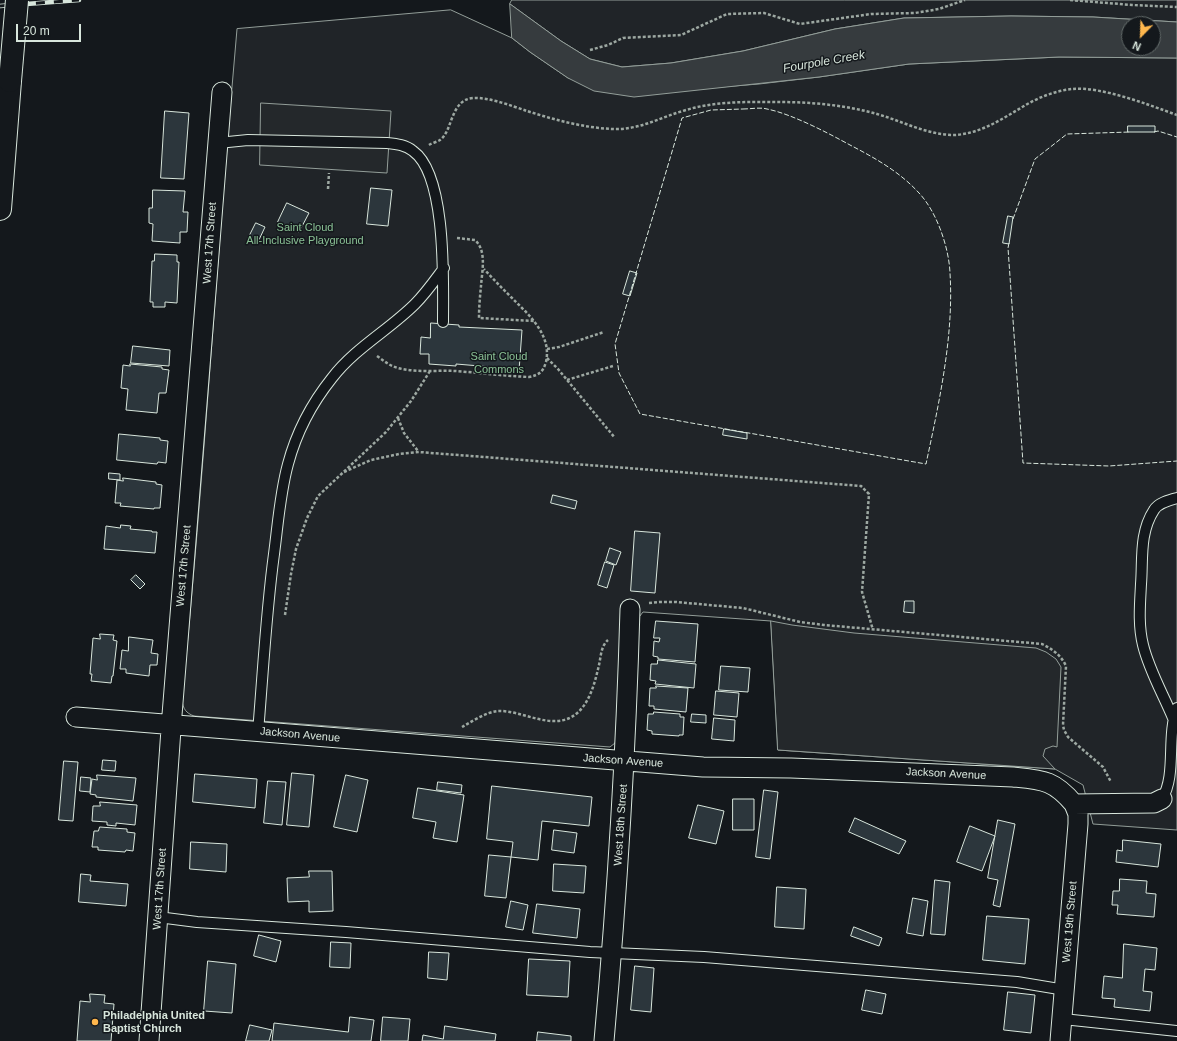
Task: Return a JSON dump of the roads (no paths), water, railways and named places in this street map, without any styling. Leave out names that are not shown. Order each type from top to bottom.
[{"type":"highway","points":[[0,209],[17,0]]},
{"type":"street","name":"West 17th Street","points":[[149,1041],[171,725],[222,92]]},
{"type":"street","name":"West 18th Street","points":[[604,1041],[612,953],[625,762],[630,614]]},
{"type":"street","name":"Jackson Avenue","points":[[76,717],[625,762],[704,767],[884,771],[1036,779],[1050,783],[1062,791],[1074,804]]},
{"type":"street","points":[[1074,804],[1154,803],[1162,800]]},
{"type":"street","name":"West 19th Street","points":[[1060,1041],[1078,824],[1078,814],[1074,804]]},
{"type":"lane","points":[[218,143],[248,140],[388,143],[398,144],[414,151],[420,158],[430,177],[436,195],[444,268],[443,322]]},
{"type":"lane","points":[[258,732],[268,604],[281,499],[288,463],[308,415],[321,393],[333,377],[368,342],[415,304],[444,268]]},
{"type":"lane","points":[[1162,800],[1169,787],[1173,763],[1175,713],[1150,666],[1143,645],[1139,621],[1142,547],[1146,527],[1154,509],[1166,501],[1177,498]]},
{"type":"lane","points":[[158,918],[612,953],[704,957],[1017,982],[1065,990]]},
{"type":"lane","points":[[1062,1019],[1177,1031]]},
{"type":"water","name":"Fourpole Creek","points":[[510,4],[561,41],[590,59],[622,67],[671,63],[743,51],[835,29],[904,18],[1011,16],[1121,19],[1121,56],[1161,56],[1161,21],[1177,22],[1177,58],[1059,57],[909,64],[819,77],[634,97],[594,91],[568,78],[512,38]]},
{"type":"railway","points":[[0,6],[79,0]]},
{"type":"place","name":"Philadelphia United Baptist Church","points":[[95,1022]]},
{"type":"park label","name":"Saint Cloud All-Inclusive Playground","points":[[305,234]]},
{"type":"park label","name":"Saint Cloud Commons","points":[[499,363]]}]
